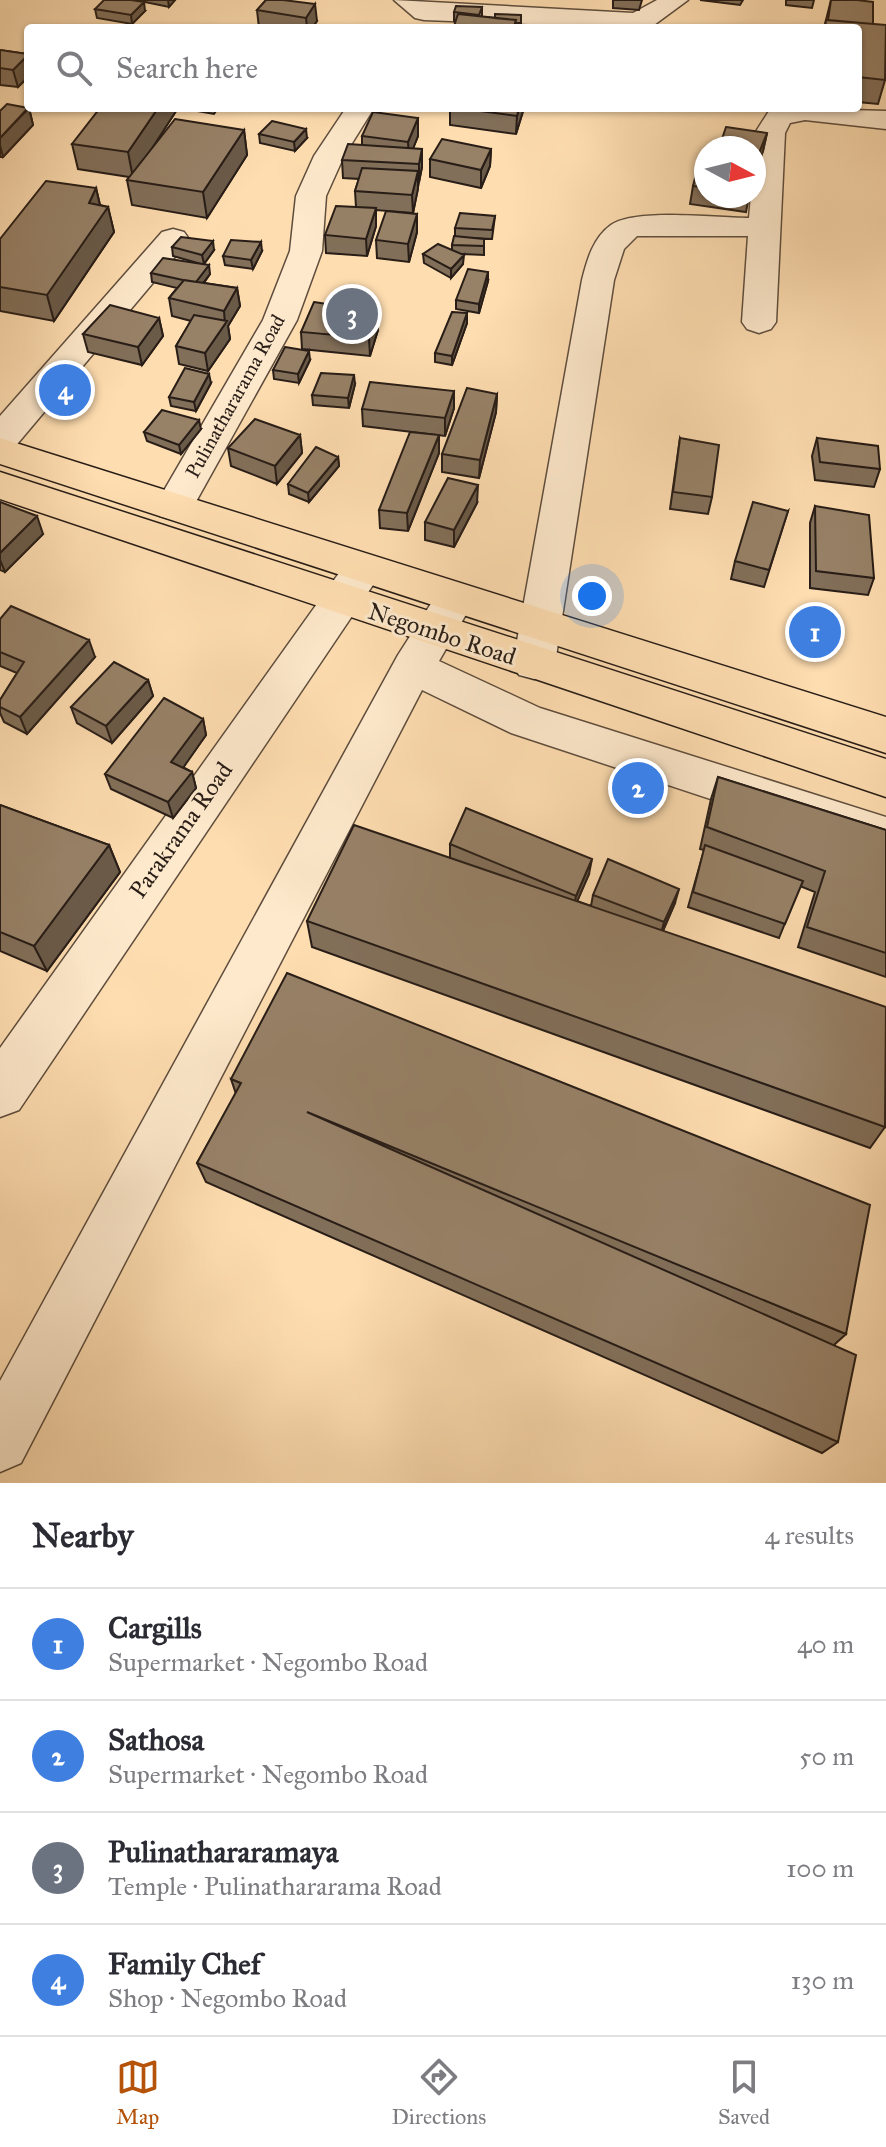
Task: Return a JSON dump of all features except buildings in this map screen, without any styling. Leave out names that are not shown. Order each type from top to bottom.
[{"type":"highway","name":"Negombo Road","points":[[0,451],[174,506],[352,585],[433,632],[536,645],[886,735]]},
{"type":"highway","name":"Negombo Road","points":[[0,485],[352,585]]},
{"type":"highway","name":"Negombo Road","points":[[536,645],[886,778]]},
{"type":"street","points":[[415,13],[551,8],[633,21],[645,19],[675,0]]},
{"type":"street","name":"Pulinathararama Road","points":[[174,506],[280,320],[306,251],[311,196],[329,156],[357,112]]},
{"type":"street","points":[[759,322],[770,133],[779,117],[801,112]]},
{"type":"street","points":[[814,112],[886,120]]},
{"type":"street","points":[[536,645],[598,280],[607,247],[615,235],[631,227],[764,227]]},
{"type":"street","points":[[0,440],[173,239]]},
{"type":"street","name":"Parakrama Road","points":[[0,1092],[352,585]]},
{"type":"street","points":[[0,1442],[433,632],[526,721],[886,837]]},
{"type":"place","name":"Pulinathararamaya","points":[[352,314]]},
{"type":"place","name":"Family Chef","points":[[65,390]]},
{"type":"place","name":"Cargills","points":[[815,632]]},
{"type":"place","name":"Sathosa","points":[[638,788]]}]
